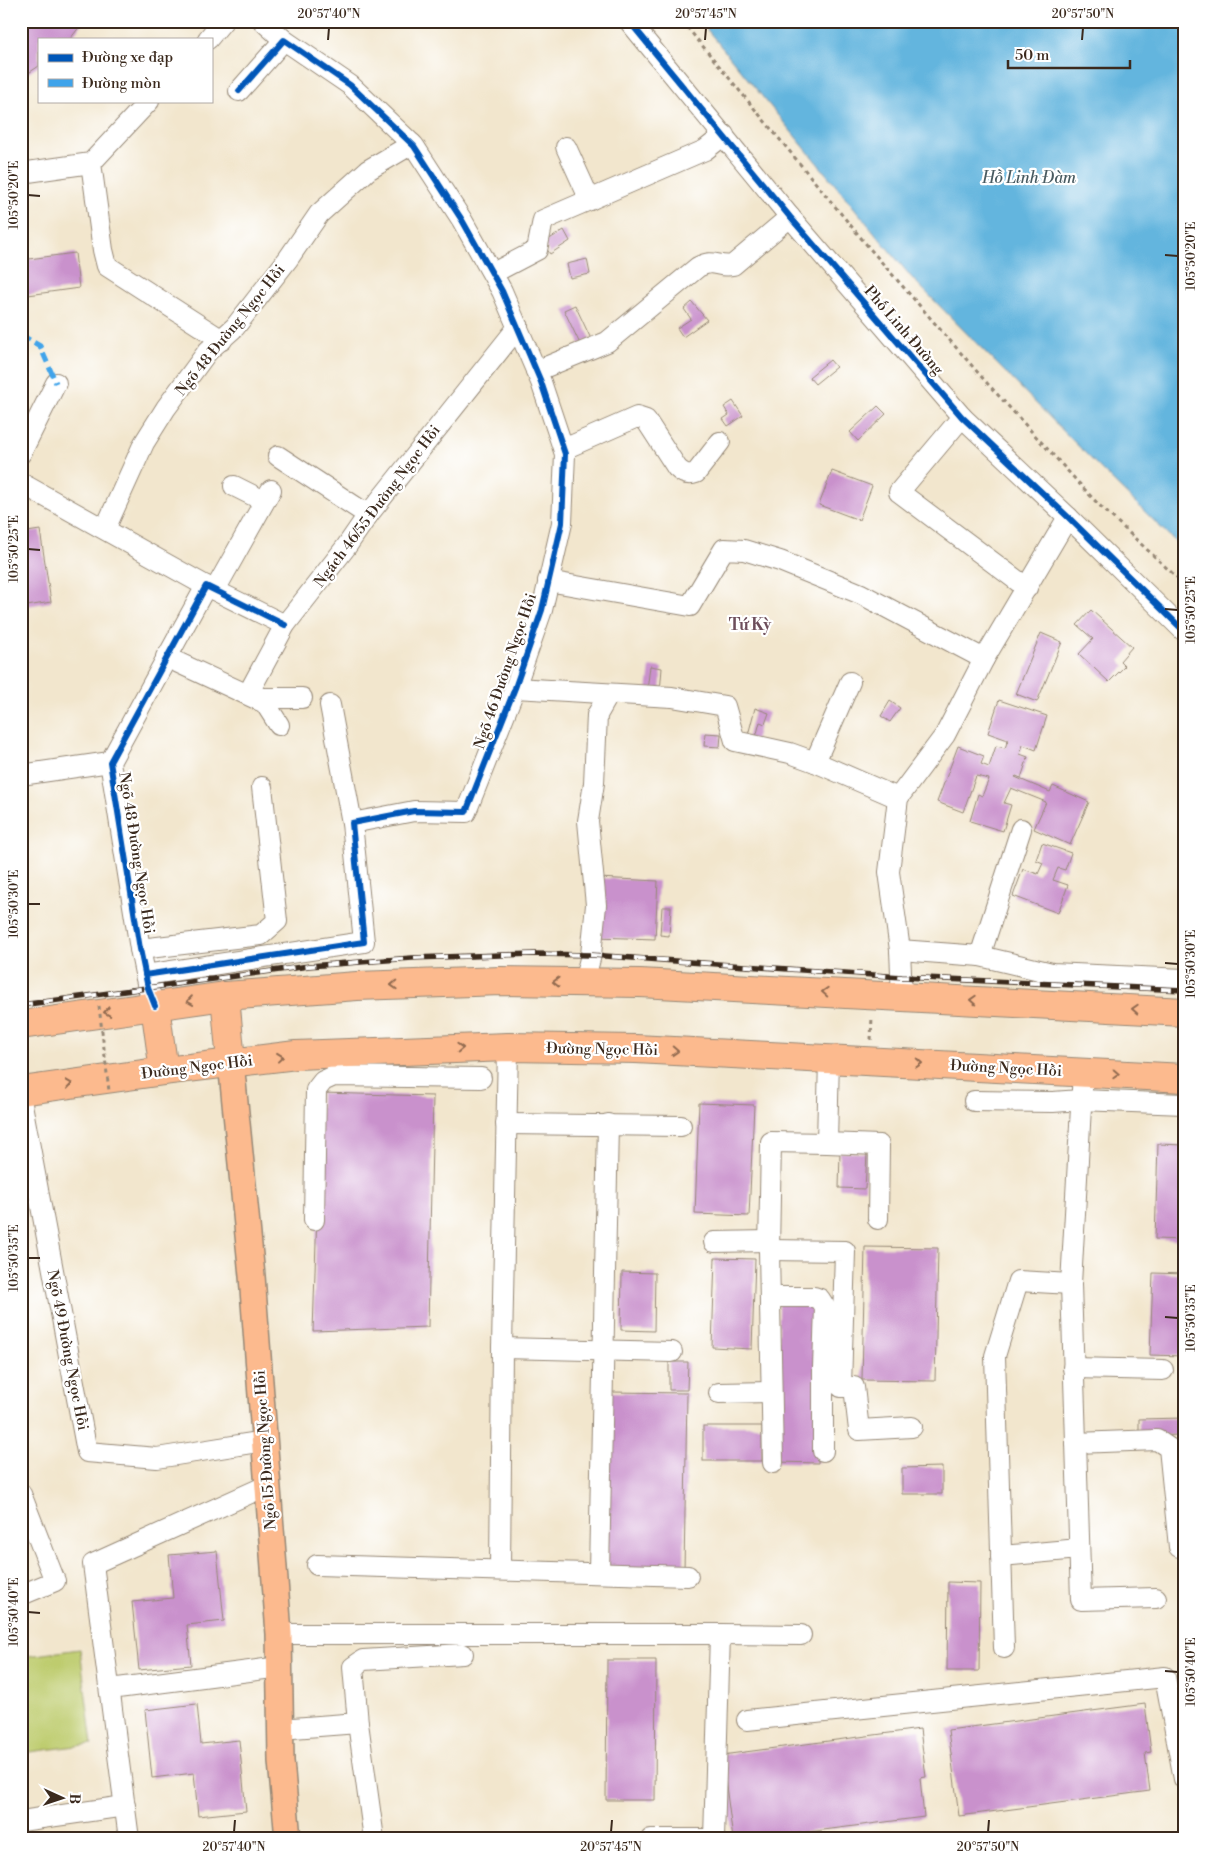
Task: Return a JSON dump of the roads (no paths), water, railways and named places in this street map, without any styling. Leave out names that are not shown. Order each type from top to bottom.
[{"type":"highway","points":[[21,1025],[225,996],[367,986],[501,981],[640,983],[1184,1012]]},
{"type":"highway","points":[[225,996],[232,1062]]},
{"type":"highway","points":[[155,1006],[164,1071]]},
{"type":"highway","name":"Đường Ngọc Hồi","points":[[21,1092],[164,1071],[296,1055],[508,1047],[636,1049],[1184,1078]]},
{"type":"main road","name":"Ngõ 15 Đường Ngọc Hồi","points":[[232,1062],[252,1276],[279,1634],[281,1761],[288,1839]]},
{"type":"street","points":[[209,38],[223,21]]},
{"type":"street","name":"Ngõ 46 Đường Ngọc Hồi","points":[[263,21],[284,40],[350,86],[412,144],[462,220],[493,272],[536,371],[566,454],[562,524],[542,610],[516,688],[466,812],[414,811],[352,823]]},
{"type":"street","name":"Phố Linh Đường","points":[[630,21],[790,217],[962,417],[1068,517],[1184,631]]},
{"type":"street","points":[[239,91],[284,40]]},
{"type":"street","points":[[21,174],[91,164],[148,102]]},
{"type":"street","points":[[493,272],[537,250],[543,220],[705,150],[724,135]]},
{"type":"street","name":"Ngõ 48 Đường Ngọc Hồi","points":[[105,529],[144,443],[166,408],[208,351],[235,327],[288,259],[319,214],[368,170],[412,144]]},
{"type":"street","points":[[566,147],[590,200]]},
{"type":"street","points":[[91,164],[107,266],[222,340]]},
{"type":"street","points":[[536,371],[607,342],[698,267],[707,262],[726,266],[733,265],[790,217]]},
{"type":"street","name":"Ngách 46/55 Đường Ngọc Hồi","points":[[257,698],[285,626],[346,547],[368,515],[518,327]]},
{"type":"street","points":[[21,453],[56,384]]},
{"type":"street","points":[[564,449],[637,417],[646,420],[677,468],[684,474],[691,475],[696,473],[720,442]]},
{"type":"street","points":[[962,417],[899,492],[1027,588]]},
{"type":"street","points":[[278,456],[368,515]]},
{"type":"street","points":[[21,483],[136,548],[285,626]]},
{"type":"street","name":"Ngõ 48 Đường Ngọc Hồi","points":[[155,1006],[145,975],[140,949],[110,762],[166,658],[268,496],[234,486]]},
{"type":"street","points":[[902,996],[900,950],[889,872],[898,798],[945,735],[984,659],[1068,517]]},
{"type":"street","points":[[548,581],[690,606],[724,549],[744,550],[780,561],[861,594],[984,659]]},
{"type":"street","points":[[166,658],[257,698],[302,698]]},
{"type":"street","points":[[815,762],[850,682]]},
{"type":"street","points":[[516,688],[672,697],[725,706],[735,741],[790,753],[898,798]]},
{"type":"street","points":[[584,982],[591,955],[596,905],[588,821],[594,783],[597,715],[608,694]]},
{"type":"street","points":[[257,698],[279,725]]},
{"type":"street","points":[[145,975],[364,942],[352,823],[330,705]]},
{"type":"street","points":[[21,775],[110,762]]},
{"type":"street","points":[[140,949],[261,935],[277,921],[262,787]]},
{"type":"street","points":[[980,956],[1021,829]]},
{"type":"street","points":[[900,950],[980,956],[1052,973],[1184,979]]},
{"type":"street","points":[[500,1570],[508,1047]]},
{"type":"street","points":[[432,1078],[433,1049]]},
{"type":"street","points":[[827,1143],[829,1058]]},
{"type":"street","points":[[1083,1072],[1071,1284],[1081,1600],[1156,1598]]},
{"type":"street","points":[[314,1220],[314,1113],[316,1090],[323,1081],[334,1076],[481,1078]]},
{"type":"street","name":"Ngõ 49 Đường Ngọc Hồi","points":[[21,1100],[88,1452],[157,1458],[264,1441]]},
{"type":"street","points":[[974,1101],[1053,1102],[1080,1100],[1184,1104]]},
{"type":"street","points":[[506,1124],[681,1126]]},
{"type":"street","points":[[599,1572],[608,1124]]},
{"type":"street","points":[[773,1463],[769,1246],[771,1142],[879,1145],[878,1219]]},
{"type":"street","points":[[714,1242],[845,1252],[842,1387],[854,1387],[858,1430],[912,1427]]},
{"type":"street","points":[[1004,1648],[995,1356],[1018,1282],[1071,1284]]},
{"type":"street","points":[[770,1297],[814,1297],[823,1302],[825,1307],[823,1451]]},
{"type":"street","points":[[502,1348],[672,1352]]},
{"type":"street","points":[[1073,1368],[1163,1370]]},
{"type":"street","points":[[719,1393],[771,1392]]},
{"type":"street","points":[[1076,1443],[1157,1440],[1170,1448],[1179,1547]]},
{"type":"street","points":[[129,1839],[93,1564],[268,1485]]},
{"type":"street","points":[[21,1494],[55,1580],[21,1595]]},
{"type":"street","points":[[1001,1556],[1080,1548]]},
{"type":"street","points":[[317,1565],[688,1576]]},
{"type":"street","points":[[279,1634],[801,1635]]},
{"type":"street","points":[[651,1839],[714,1838],[720,1634]]},
{"type":"street","points":[[374,1839],[358,1723],[353,1667],[364,1660],[463,1654]]},
{"type":"street","points":[[110,1690],[280,1667]]},
{"type":"street","points":[[747,1720],[1165,1678],[1184,1779]]},
{"type":"street","points":[[280,1728],[358,1723]]},
{"type":"street","points":[[21,1821],[125,1806]]},
{"type":"water","name":"Hồ Linh Đàm","points":[[700,21],[1184,21],[1184,550],[912,278]]},
{"type":"railway","points":[[21,1005],[309,966],[412,958],[534,954],[591,955],[902,977],[1184,990]]},
{"type":"district","name":"Tứ Kỳ","points":[[750,624]]}]
